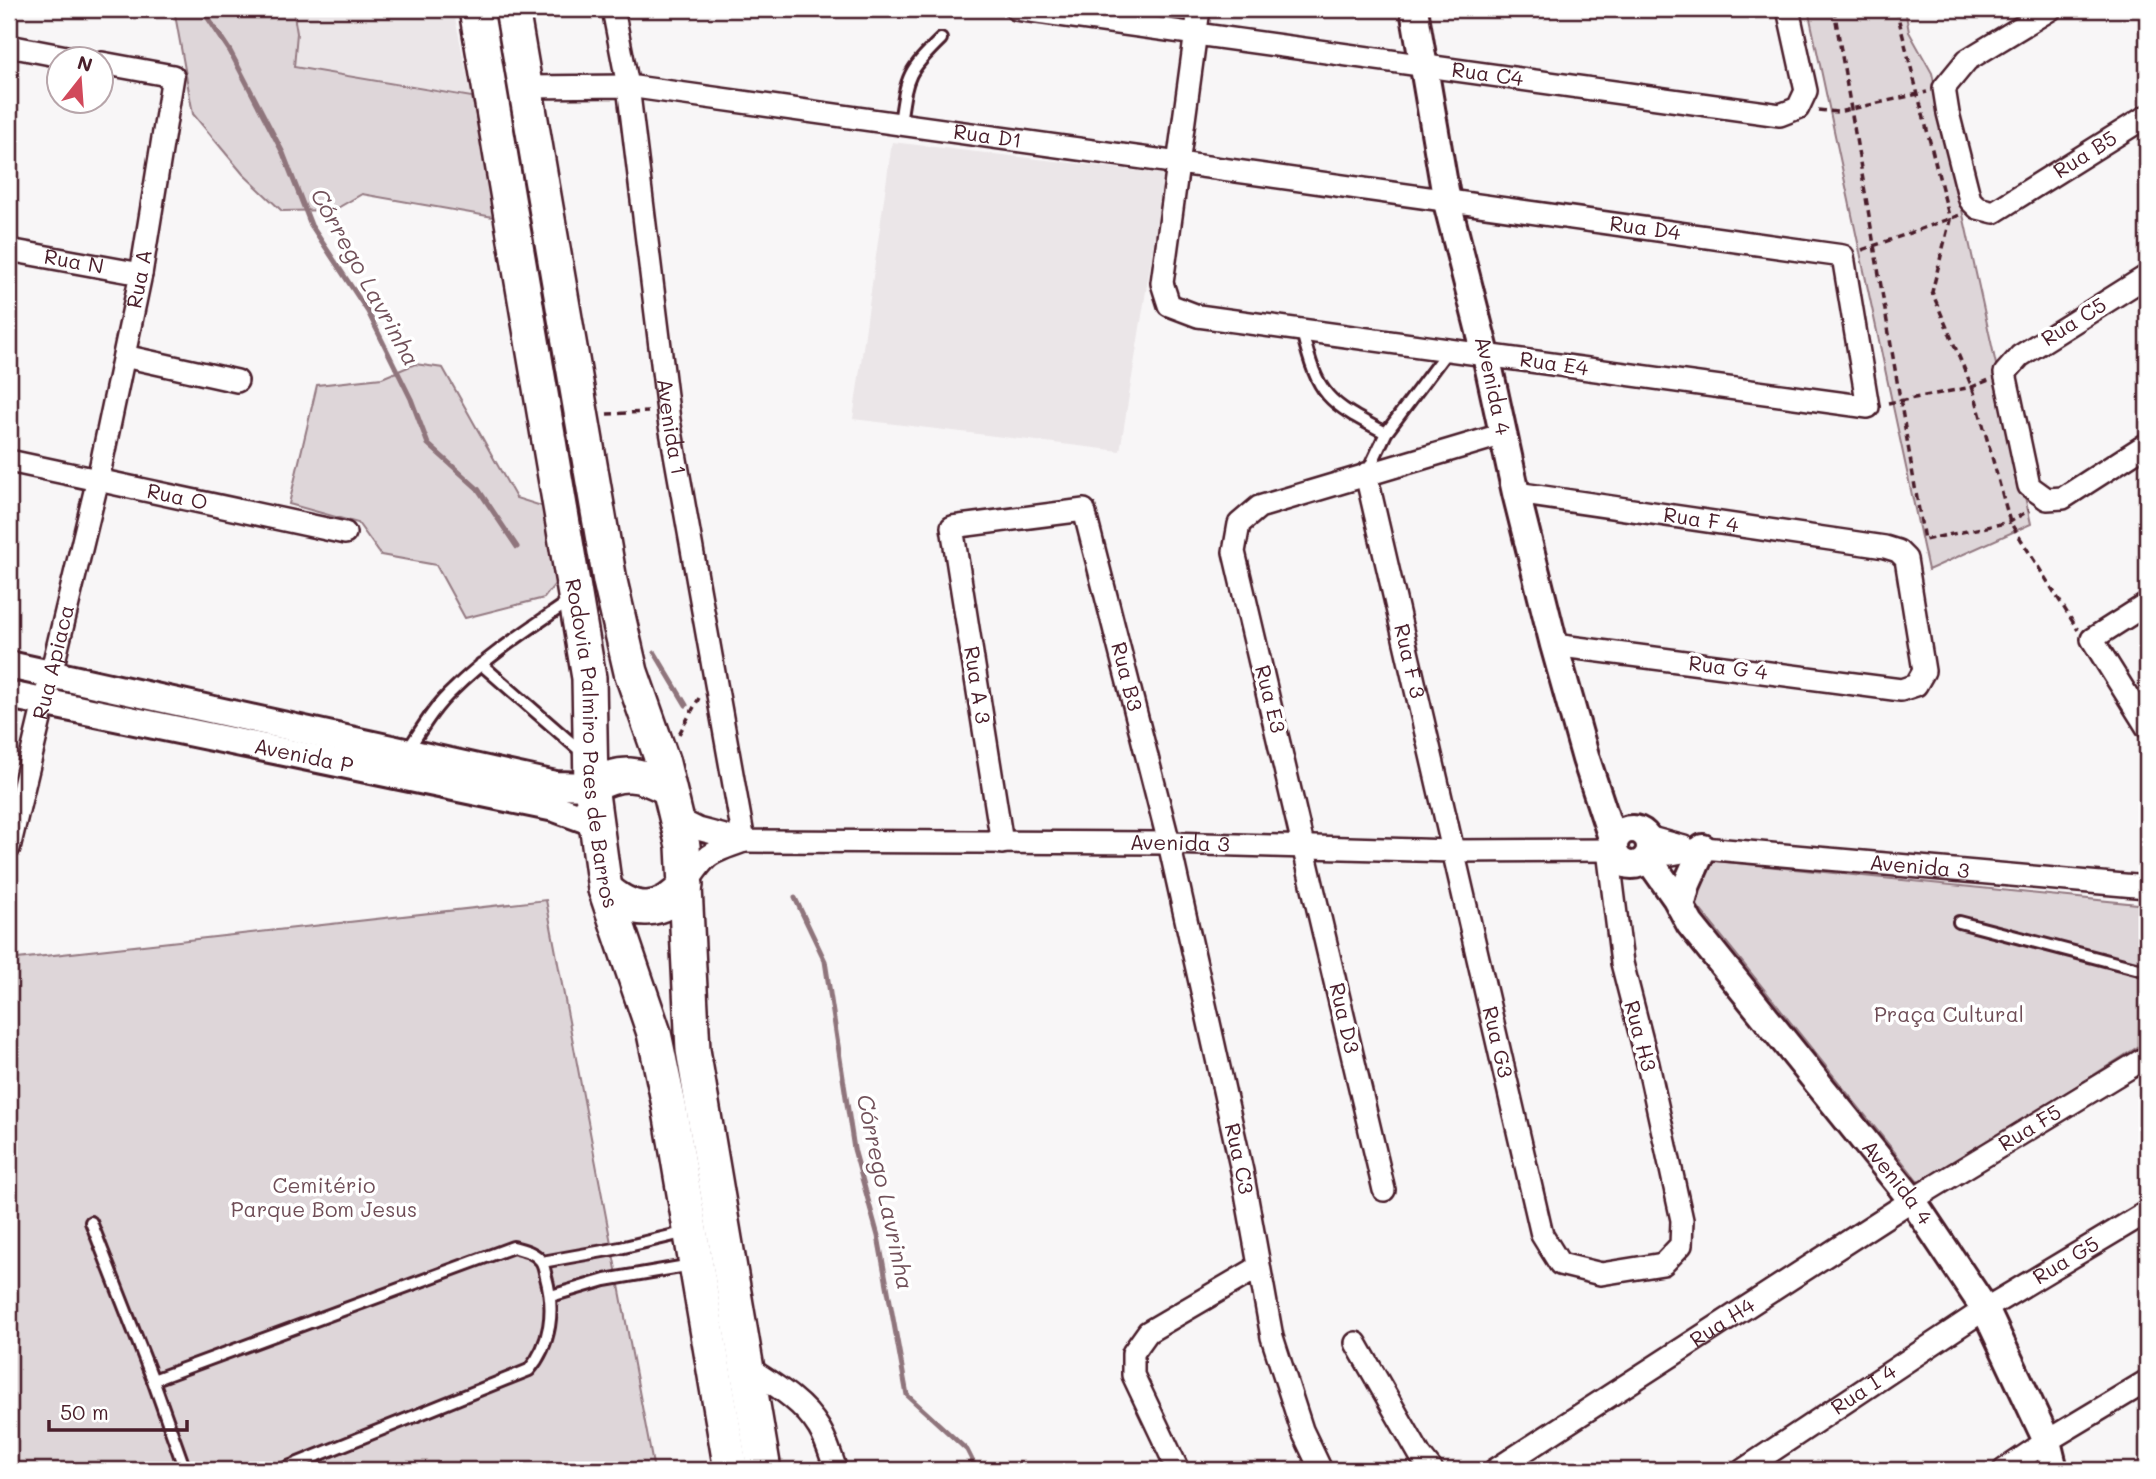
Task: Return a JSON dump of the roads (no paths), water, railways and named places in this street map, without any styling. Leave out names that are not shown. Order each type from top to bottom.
[{"type":"main road","name":"Rodovia Palmiro Paes de Barros","points":[[476,9],[589,678],[591,773],[605,889],[654,1033],[731,1470]]},
{"type":"main road","name":"Rodovia Palmiro Paes de Barros","points":[[512,9],[610,581],[631,672],[669,790],[683,846],[693,1049],[764,1470]]},
{"type":"main road","points":[[591,773],[609,777],[630,774],[650,778],[669,790]]},
{"type":"main road","points":[[605,889],[617,900],[631,907],[647,908],[669,901],[686,885]]},
{"type":"street","name":"Avenida 1","points":[[613,9],[628,86],[667,411],[744,841]]},
{"type":"street","name":"Rua C4","points":[[1016,9],[1424,65],[1789,111],[1805,91],[1788,9]]},
{"type":"street","points":[[1180,163],[1199,9]]},
{"type":"street","name":"Avenida 4","points":[[1414,9],[1447,202],[1486,355],[1516,494],[1586,759],[1630,848],[1667,906],[1686,915],[1912,1200],[1986,1309],[2047,1441],[2054,1470]]},
{"type":"street","name":"Rua B5","points":[[2051,9],[1968,60],[1944,88],[1970,200],[1978,208],[1994,212],[2147,116]]},
{"type":"street","points":[[9,46],[46,53]]},
{"type":"street","name":"Rua A","points":[[98,479],[141,274],[173,76],[116,66]]},
{"type":"street","name":"Rua D1","points":[[525,87],[628,86],[1447,202]]},
{"type":"street","name":"Rua E4","points":[[1180,163],[1162,283],[1169,305],[1198,316],[1868,407]]},
{"type":"street","name":"Rua D4","points":[[1447,202],[1843,257],[1868,407]]},
{"type":"street","name":"Rua N","points":[[9,250],[141,274]]},
{"type":"street","name":"Rua C5","points":[[2147,276],[2020,356],[2005,373],[2029,486],[2048,499],[2063,498],[2147,444]]},
{"type":"street","points":[[124,356],[237,381]]},
{"type":"street","points":[[1366,474],[1504,434]]},
{"type":"street","name":"Rua O","points":[[9,461],[345,533]]},
{"type":"street","name":"Rua E3","points":[[1304,847],[1234,552],[1239,524],[1259,507],[1366,474]]},
{"type":"street","name":"Rua F 3","points":[[1366,474],[1452,851]]},
{"type":"street","name":"Rua Apiaca","points":[[9,848],[98,479]]},
{"type":"street","name":"Rua F 4","points":[[1516,494],[1898,551],[1906,559],[1924,671],[1916,685],[1901,690]]},
{"type":"street","name":"Rua A 3","points":[[1002,843],[952,527],[1084,510]]},
{"type":"street","name":"Rua B3","points":[[1084,510],[1170,843]]},
{"type":"street","points":[[2147,604],[2092,639],[2147,727]]},
{"type":"street","name":"Rua G 4","points":[[1554,645],[1901,690]]},
{"type":"street","name":"Avenida P","points":[[9,665],[403,764],[555,808],[596,823]]},
{"type":"street","name":"Avenida P","points":[[9,695],[403,764],[555,785],[591,773]]},
{"type":"street","points":[[669,790],[711,833],[744,841]]},
{"type":"street","points":[[686,885],[702,860],[711,853],[744,841]]},
{"type":"street","name":"Avenida 3","points":[[744,841],[1170,843],[1452,851],[1698,849],[2147,887]]},
{"type":"street","name":"Rua C3","points":[[1170,843],[1242,1171],[1272,1337],[1303,1430],[1321,1470]]},
{"type":"street","name":"Rua D3","points":[[1304,847],[1384,1190]]},
{"type":"street","name":"Rua H3","points":[[1630,848],[1622,963],[1648,1064],[1682,1220]]},
{"type":"street","points":[[1686,915],[1690,877],[1698,849]]},
{"type":"street","name":"Rua G3","points":[[1452,851],[1542,1235],[1560,1264],[1601,1274],[1663,1264],[1681,1245],[1682,1220]]},
{"type":"street","name":"Rua F5","points":[[1912,1200],[2147,1057]]},
{"type":"street","name":"Rua H4","points":[[1495,1470],[1912,1200]]},
{"type":"street","name":"Rua G5","points":[[1986,1309],[2147,1212]]},
{"type":"street","points":[[1178,1470],[1133,1375],[1133,1353],[1148,1332],[1259,1267]]},
{"type":"street","name":"Rua I 4","points":[[1743,1470],[1986,1309]]},
{"type":"street","points":[[1356,1343],[1420,1455],[1432,1470]]},
{"type":"street","points":[[747,1367],[808,1412],[820,1430],[836,1470]]},
{"type":"street","points":[[2004,1470],[2147,1381]]},
{"type":"lane","points":[[900,123],[907,80],[915,64],[940,39]]},
{"type":"lane","points":[[1302,331],[1311,368],[1322,390],[1348,413],[1386,433]]},
{"type":"lane","points":[[1366,474],[1386,433],[1448,350]]},
{"type":"lane","points":[[403,764],[426,722],[451,691],[481,664],[576,596]]},
{"type":"lane","points":[[481,664],[591,773]]},
{"type":"lane","points":[[1959,922],[2147,971]]},
{"type":"lane","points":[[91,1222],[185,1470]]},
{"type":"lane","points":[[542,1262],[620,1248],[690,1231]]},
{"type":"lane","points":[[153,1380],[513,1247],[530,1251],[542,1262],[551,1296],[548,1334],[539,1358],[529,1370],[281,1470]]},
{"type":"lane","points":[[551,1296],[605,1280],[695,1265]]},
{"type":"waterway","name":"Córrego Lavrinha","points":[[202,9],[230,51],[283,153],[311,225],[368,312],[411,399],[428,444],[478,489],[517,547]]},
{"type":"waterway","name":"Córrego Lavrinha","points":[[655,653],[686,705]]},
{"type":"waterway","name":"Córrego Lavrinha","points":[[795,898],[825,961],[854,1149],[878,1236],[907,1395],[967,1450],[977,1470]]},
{"type":"park label","name":"Praça Cultural","points":[[1949,1015]]},
{"type":"park label","name":"Cemitério Parque Bom Jesus","points":[[324,1198]]}]
